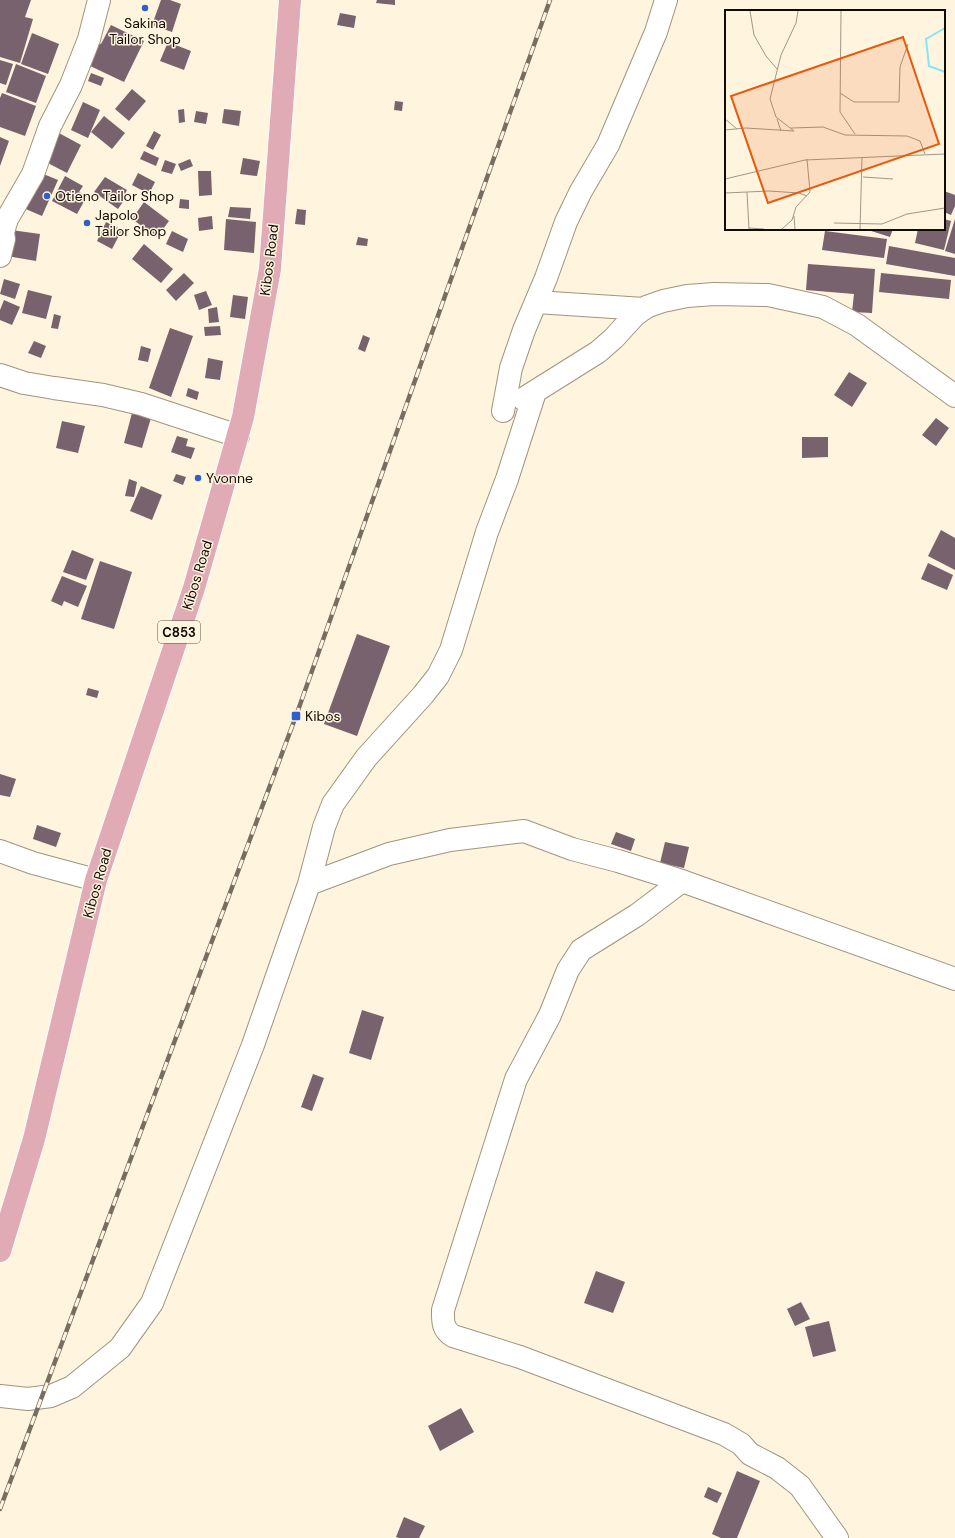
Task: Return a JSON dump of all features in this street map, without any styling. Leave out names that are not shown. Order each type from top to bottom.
[{"type":"main road","name":"Kibos Road","points":[[0,1251],[34,1139],[96,880],[194,588],[244,417],[270,269],[290,0]]},
{"type":"street","points":[[0,256],[4,239],[3,232],[7,219],[33,174],[50,126],[71,85],[86,46],[99,0]]},
{"type":"street","points":[[666,0],[656,32],[608,145],[581,191],[566,222],[524,330],[511,368],[503,411],[598,352],[614,338],[635,315],[644,309],[663,301],[681,297],[714,294],[768,295],[823,307],[856,325],[955,396]]},
{"type":"street","points":[[536,302],[644,309]]},
{"type":"street","points":[[0,375],[24,383],[103,395],[141,404],[238,436]]},
{"type":"street","points":[[0,1396],[28,1399],[51,1396],[72,1387],[120,1348],[152,1304],[253,1045],[309,884],[324,827],[333,804],[366,758],[423,695],[438,676],[451,650],[487,532],[507,479],[535,392]]},
{"type":"street","points":[[309,884],[389,854],[450,840],[524,831],[572,849],[618,861],[682,881],[955,979]]},
{"type":"street","points":[[0,852],[33,863],[96,880]]},
{"type":"street","points":[[682,881],[637,915],[581,950],[568,970],[550,1015],[516,1079],[443,1310],[444,1326],[453,1336],[520,1357],[724,1434],[741,1444],[750,1454],[776,1468],[800,1486],[837,1538]]},
{"type":"building","points":[[0,0],[31,0],[25,17],[33,19],[20,63],[0,57]]},
{"type":"building","points":[[161,0],[170,0],[181,4],[172,32],[152,25]]},
{"type":"building","points":[[377,0],[395,0],[395,5],[376,3]]},
{"type":"building","points":[[340,13],[356,16],[354,28],[337,25]]},
{"type":"building","points":[[111,25],[144,41],[124,82],[86,64],[96,42],[101,44]]},
{"type":"building","points":[[32,33],[59,44],[48,74],[21,64]]},
{"type":"building","points":[[168,42],[191,51],[184,70],[160,61]]},
{"type":"building","points":[[0,60],[13,64],[6,85],[0,83]]},
{"type":"building","points":[[16,64],[46,76],[36,103],[6,92]]},
{"type":"building","points":[[91,73],[104,78],[101,86],[88,81]]},
{"type":"building","points":[[132,89],[146,101],[129,121],[115,109]]},
{"type":"building","points":[[2,93],[36,106],[25,136],[0,127],[0,98]]},
{"type":"building","points":[[395,101],[403,102],[402,111],[394,110]]},
{"type":"building","points":[[83,102],[100,110],[88,138],[71,130]]},
{"type":"building","points":[[184,109],[185,122],[179,123],[178,110]]},
{"type":"building","points":[[224,109],[241,111],[239,126],[222,123]]},
{"type":"building","points":[[196,111],[208,113],[206,124],[194,122]]},
{"type":"building","points":[[104,116],[125,133],[112,149],[91,132]]},
{"type":"building","points":[[154,131],[161,135],[153,150],[146,146]]},
{"type":"building","points":[[57,132],[81,145],[67,173],[42,160]]},
{"type":"building","points":[[0,137],[9,141],[0,166]]},
{"type":"building","points":[[144,151],[159,158],[156,166],[140,159]]},
{"type":"building","points":[[243,158],[260,161],[257,176],[240,174]]},
{"type":"building","points":[[190,159],[193,166],[181,171],[178,164]]},
{"type":"building","points":[[165,160],[176,164],[172,174],[161,171]]},
{"type":"building","points":[[36,171],[58,180],[42,216],[21,207]]},
{"type":"building","points":[[198,171],[211,171],[212,195],[199,196]]},
{"type":"building","points":[[138,173],[155,182],[149,194],[132,185]]},
{"type":"building","points":[[65,176],[83,186],[79,192],[87,196],[77,214],[52,201]]},
{"type":"building","points":[[105,177],[127,190],[125,194],[127,196],[118,209],[94,192]]},
{"type":"building","points":[[945,191],[955,195],[955,206],[951,215],[945,212]]},
{"type":"building","points":[[180,199],[189,200],[189,209],[179,208]]},
{"type":"building","points":[[144,202],[169,221],[157,237],[132,219]]},
{"type":"building","points":[[230,207],[251,208],[250,219],[228,217]]},
{"type":"building","points":[[297,209],[306,210],[305,225],[295,224]]},
{"type":"building","points":[[212,216],[213,229],[199,231],[198,218]]},
{"type":"building","points":[[226,219],[256,222],[254,253],[224,250]]},
{"type":"building","points":[[945,219],[951,221],[944,250],[915,243],[918,230],[945,230]]},
{"type":"building","points":[[955,219],[955,254],[945,251]]},
{"type":"building","points":[[106,222],[122,230],[112,249],[97,241]]},
{"type":"building","points":[[11,230],[40,234],[36,261],[7,256]]},
{"type":"building","points":[[868,230],[893,230],[890,237]]},
{"type":"building","points":[[172,231],[188,239],[183,252],[166,244]]},
{"type":"building","points":[[825,231],[887,239],[884,258],[822,250]]},
{"type":"building","points":[[358,237],[368,239],[367,246],[356,245]]},
{"type":"building","points":[[144,244],[173,269],[161,283],[132,259]]},
{"type":"building","points":[[889,246],[955,258],[955,276],[886,264]]},
{"type":"building","points":[[808,264],[875,269],[872,313],[852,312],[854,294],[806,290]]},
{"type":"building","points":[[184,273],[194,283],[176,301],[166,290]]},
{"type":"building","points":[[881,273],[951,280],[949,299],[879,292]]},
{"type":"building","points":[[4,279],[20,284],[15,299],[0,294]]},
{"type":"building","points":[[28,290],[52,296],[46,319],[22,313]]},
{"type":"building","points":[[206,291],[212,305],[199,310],[194,295]]},
{"type":"building","points":[[233,295],[248,297],[245,319],[230,317]]},
{"type":"building","points":[[4,300],[20,307],[12,325],[0,320],[0,310]]},
{"type":"building","points":[[217,307],[219,322],[209,323],[208,309]]},
{"type":"building","points":[[54,314],[61,316],[58,329],[51,328]]},
{"type":"building","points":[[220,326],[221,335],[205,336],[204,327]]},
{"type":"building","points":[[170,328],[193,336],[171,397],[149,388]]},
{"type":"building","points":[[363,335],[370,338],[365,352],[358,349]]},
{"type":"building","points":[[34,341],[46,346],[41,358],[28,353]]},
{"type":"building","points":[[141,346],[151,349],[148,362],[138,360]]},
{"type":"building","points":[[208,358],[223,361],[220,380],[205,378]]},
{"type":"building","points":[[849,372],[867,383],[852,407],[834,395]]},
{"type":"building","points":[[188,388],[199,392],[197,400],[186,396]]},
{"type":"building","points":[[132,413],[151,418],[142,448],[124,443]]},
{"type":"building","points":[[936,418],[949,428],[936,446],[922,435]]},
{"type":"building","points":[[62,421],[85,426],[78,453],[56,448]]},
{"type":"building","points":[[177,436],[188,439],[186,446],[195,448],[191,459],[171,452]]},
{"type":"building","points":[[802,437],[828,437],[828,457],[802,458]]},
{"type":"building","points":[[176,474],[186,477],[183,485],[173,481]]},
{"type":"building","points":[[129,479],[137,482],[134,497],[125,496]]},
{"type":"building","points":[[141,486],[162,495],[152,520],[130,511]]},
{"type":"building","points":[[941,530],[955,538],[955,570],[928,556]]},
{"type":"building","points":[[72,550],[94,559],[86,580],[63,572]]},
{"type":"building","points":[[100,561],[132,572],[114,629],[81,619]]},
{"type":"building","points":[[928,563],[953,575],[947,590],[921,579]]},
{"type":"building","points":[[62,576],[87,586],[78,607],[64,601],[62,606],[51,601]]},
{"type":"building","points":[[357,634],[390,646],[357,736],[324,724]]},
{"type":"building","points":[[88,688],[99,691],[97,698],[86,695]]},
{"type":"building","points":[[0,774],[16,779],[10,797],[0,795]]},
{"type":"building","points":[[37,825],[61,833],[56,847],[33,839]]},
{"type":"building","points":[[616,832],[635,839],[631,851],[611,844]]},
{"type":"building","points":[[665,842],[689,847],[684,868],[660,863]]},
{"type":"building","points":[[362,1010],[384,1017],[371,1060],[349,1053]]},
{"type":"building","points":[[313,1074],[324,1078],[312,1111],[301,1107]]},
{"type":"building","points":[[596,1271],[625,1282],[613,1313],[584,1303]]},
{"type":"building","points":[[801,1302],[810,1319],[795,1326],[787,1309]]},
{"type":"building","points":[[829,1321],[836,1351],[813,1357],[805,1327]]},
{"type":"building","points":[[461,1408],[474,1432],[440,1451],[428,1426]]},
{"type":"building","points":[[737,1471],[760,1481],[737,1538],[721,1538],[712,1534]]},
{"type":"building","points":[[708,1487],[722,1493],[717,1503],[704,1497]]},
{"type":"building","points":[[404,1517],[425,1526],[419,1538],[396,1537]]},
{"type":"railway","points":[[0,1509],[296,716],[550,0]]},
{"type":"place","name":"Sakina Tailor Shop","points":[[145,8]]},
{"type":"place","name":"Otieno Tailor Shop","points":[[47,196]]},
{"type":"place","name":"Japolo Tailor Shop","points":[[87,223]]},
{"type":"place","name":"Yvonne","points":[[198,478]]},
{"type":"place","name":"Kibos","points":[[296,716]]}]
